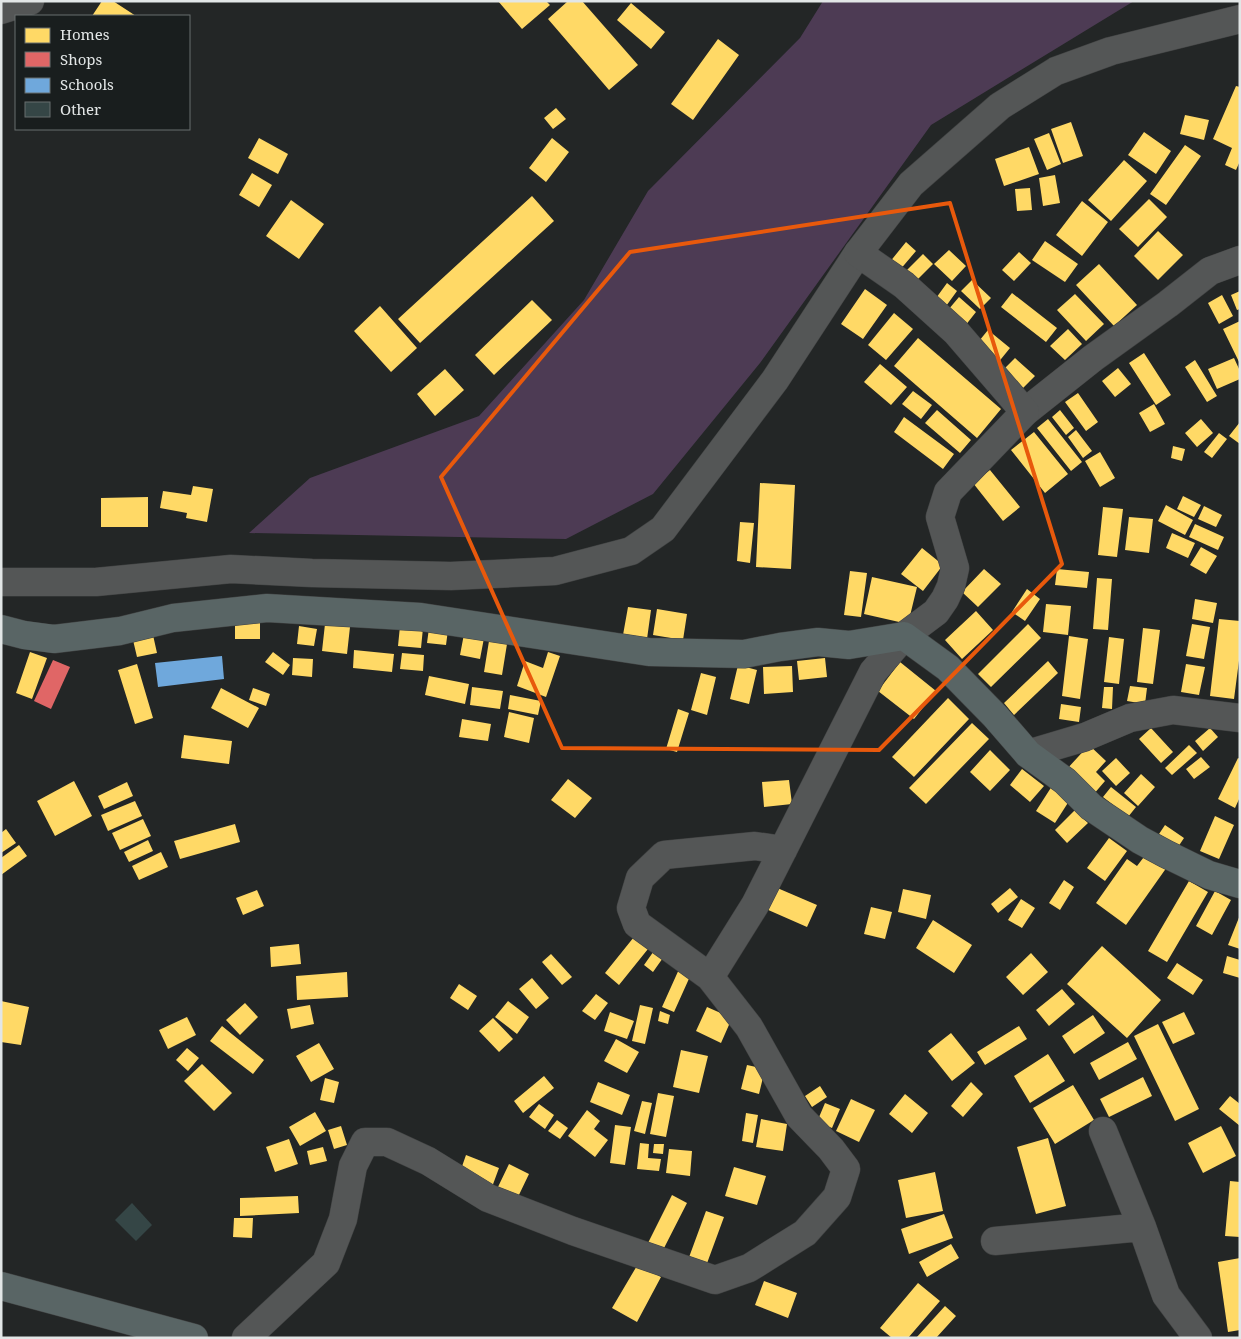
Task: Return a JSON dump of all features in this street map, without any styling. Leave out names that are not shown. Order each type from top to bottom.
[{"type":"main road","points":[[1,629],[24,635],[54,639],[120,631],[173,618],[266,608],[421,617],[649,652],[744,654],[818,642],[849,645],[904,636],[948,668],[995,716],[1028,754],[1065,781],[1091,807],[1140,840],[1210,875],[1240,884]]},
{"type":"main road","points":[[1,1286],[194,1338]]},
{"type":"street","points":[[1,10],[30,1]]},
{"type":"street","points":[[1,582],[96,582],[231,569],[451,576],[554,571],[630,551],[663,530],[776,380],[858,253],[911,184],[1000,106],[1056,71],[1111,51],[1240,19]]},
{"type":"street","points":[[858,253],[904,285],[956,332],[1025,412]]},
{"type":"street","points":[[710,977],[755,905],[873,672],[904,636],[936,612],[945,599],[955,568],[940,517],[948,492],[1025,412],[1093,358],[1210,271],[1240,260]]},
{"type":"street","points":[[1028,754],[1085,737],[1130,718],[1173,710],[1240,718]]},
{"type":"street","points":[[246,1338],[326,1263],[343,1219],[353,1166],[365,1142],[387,1142],[428,1161],[488,1198],[573,1231],[715,1280],[749,1268],[805,1232],[837,1197],[846,1168],[831,1149],[798,1116],[748,1027],[710,977],[637,924],[631,908],[640,878],[664,855],[755,846],[783,850]]},
{"type":"street","points":[[1103,1131],[1142,1227],[1166,1295],[1198,1338]]},
{"type":"street","points":[[995,1241],[1142,1227]]},
{"type":"highlighted area","points":[[950,203],[1062,564],[879,750],[562,748],[441,477],[630,252]]},
{"type":"shaded area","points":[[823,1],[1134,1],[931,125],[760,363],[653,494],[566,539],[249,533],[310,478],[479,416],[584,300],[648,191],[800,38]]},
{"type":"building: Homes","points":[[102,1],[113,1],[134,15],[93,15]]},
{"type":"building: Homes","points":[[498,1],[546,1],[550,5],[522,29]]},
{"type":"building: Homes","points":[[568,1],[582,1],[638,65],[609,90],[548,19]]},
{"type":"building: Homes","points":[[631,3],[665,32],[651,49],[617,20]]},
{"type":"building: Homes","points":[[718,39],[739,55],[693,120],[671,104]]},
{"type":"building: Homes","points":[[1236,86],[1240,87],[1240,161],[1236,170],[1225,165],[1232,148],[1213,139]]},
{"type":"building: Homes","points":[[556,108],[566,119],[553,129],[544,118]]},
{"type":"building: Homes","points":[[1185,115],[1209,120],[1204,140],[1180,134]]},
{"type":"building: Homes","points":[[1071,122],[1083,156],[1063,163],[1051,129]]},
{"type":"building: Homes","points":[[1144,132],[1171,151],[1156,174],[1128,155]]},
{"type":"building: Homes","points":[[1049,133],[1061,164],[1047,170],[1034,139]]},
{"type":"building: Homes","points":[[259,138],[288,154],[278,174],[248,158]]},
{"type":"building: Homes","points":[[552,138],[569,152],[546,182],[529,168]]},
{"type":"building: Homes","points":[[1185,145],[1201,156],[1166,205],[1150,194]]},
{"type":"building: Homes","points":[[1029,147],[1039,174],[1004,186],[995,159]]},
{"type":"building: Homes","points":[[1124,160],[1147,181],[1111,221],[1088,200]]},
{"type":"building: Homes","points":[[252,173],[272,185],[259,207],[239,195]]},
{"type":"building: Homes","points":[[1055,175],[1060,203],[1043,206],[1039,178]]},
{"type":"building: Homes","points":[[1030,188],[1032,210],[1017,211],[1015,189]]},
{"type":"building: Homes","points":[[532,196],[554,221],[420,343],[398,319]]},
{"type":"building: Homes","points":[[1149,199],[1167,217],[1138,247],[1119,229]]},
{"type":"building: Homes","points":[[291,200],[324,224],[299,259],[266,236]]},
{"type":"building: Homes","points":[[1082,201],[1108,222],[1082,256],[1056,235]]},
{"type":"building: Homes","points":[[1158,231],[1183,255],[1158,280],[1134,256]]},
{"type":"building: Homes","points":[[1045,241],[1078,264],[1065,282],[1032,260]]},
{"type":"building: Homes","points":[[906,242],[916,251],[899,271],[889,263]]},
{"type":"building: Homes","points":[[949,250],[966,266],[952,281],[934,264]]},
{"type":"building: Homes","points":[[1019,252],[1031,263],[1014,281],[1002,270]]},
{"type":"building: Homes","points":[[923,254],[933,264],[914,283],[904,273]]},
{"type":"building: Homes","points":[[1099,264],[1137,305],[1114,326],[1076,285]]},
{"type":"building: Homes","points":[[972,280],[991,298],[980,309],[961,291]]},
{"type":"building: Homes","points":[[947,283],[957,291],[941,313],[931,305]]},
{"type":"building: Homes","points":[[865,289],[887,305],[863,339],[841,324]]},
{"type":"building: Homes","points":[[1240,291],[1240,309],[1237,310],[1231,295]]},
{"type":"building: Homes","points":[[1012,293],[1057,328],[1046,342],[1001,307]]},
{"type":"building: Homes","points":[[1075,294],[1104,324],[1086,341],[1057,310]]},
{"type":"building: Homes","points":[[1222,295],[1233,316],[1219,324],[1208,303]]},
{"type":"building: Homes","points":[[959,297],[976,312],[961,331],[943,316]]},
{"type":"building: Homes","points":[[532,300],[552,320],[494,375],[475,355]]},
{"type":"building: Homes","points":[[380,306],[417,348],[391,372],[354,331]]},
{"type":"building: Homes","points":[[894,313],[913,329],[886,360],[868,345]]},
{"type":"building: Homes","points":[[1240,321],[1240,364],[1223,329]]},
{"type":"building: Homes","points":[[1068,329],[1082,344],[1065,360],[1050,346]]},
{"type":"building: Homes","points":[[988,330],[1010,348],[997,364],[975,346]]},
{"type":"building: Homes","points":[[918,338],[1001,409],[977,438],[894,366]]},
{"type":"building: Homes","points":[[1144,353],[1171,395],[1156,405],[1129,363]]},
{"type":"building: Homes","points":[[1015,358],[1035,376],[1023,388],[1003,370]]},
{"type":"building: Homes","points":[[1234,358],[1240,371],[1240,379],[1217,389],[1208,369]]},
{"type":"building: Homes","points":[[1195,360],[1217,396],[1207,402],[1185,367]]},
{"type":"building: Homes","points":[[880,364],[907,387],[891,405],[864,382]]},
{"type":"building: Homes","points":[[1118,368],[1131,384],[1115,397],[1102,381]]},
{"type":"building: Homes","points":[[445,369],[464,390],[435,416],[417,394]]},
{"type":"building: Homes","points":[[913,391],[932,405],[921,419],[902,404]]},
{"type":"building: Homes","points":[[1078,393],[1098,422],[1086,431],[1065,402]]},
{"type":"building: Homes","points":[[1154,404],[1165,424],[1150,432],[1139,413]]},
{"type":"building: Homes","points":[[937,410],[971,440],[960,453],[925,423]]},
{"type":"building: Homes","points":[[1060,410],[1074,428],[1066,435],[1052,417]]},
{"type":"building: Homes","points":[[904,417],[954,454],[943,469],[894,432]]},
{"type":"building: Homes","points":[[1048,419],[1082,462],[1071,471],[1037,428]]},
{"type":"building: Homes","points":[[1201,419],[1213,433],[1197,447],[1185,433]]},
{"type":"building: Homes","points":[[1240,422],[1240,444],[1229,436]]},
{"type":"building: Homes","points":[[1076,430],[1092,451],[1083,458],[1068,437]]},
{"type":"building: Homes","points":[[1034,432],[1068,474],[1045,493],[1011,450]]},
{"type":"building: Homes","points":[[1219,433],[1227,439],[1212,458],[1204,452]]},
{"type":"building: Homes","points":[[1173,446],[1185,449],[1182,461],[1171,458]]},
{"type":"building: Homes","points":[[1100,452],[1115,478],[1100,487],[1085,461]]},
{"type":"building: Homes","points":[[990,470],[1020,507],[1003,521],[973,483]]},
{"type":"building: Homes","points":[[760,483],[795,485],[791,569],[756,567]]},
{"type":"building: Homes","points":[[193,486],[213,489],[207,522],[186,518],[187,513],[160,508],[163,491],[191,495]]},
{"type":"building: Homes","points":[[1183,496],[1201,505],[1194,517],[1177,509]]},
{"type":"building: Homes","points":[[148,497],[148,527],[101,527],[101,498]]},
{"type":"building: Homes","points":[[1166,505],[1193,520],[1185,535],[1158,521]]},
{"type":"building: Homes","points":[[1204,506],[1222,515],[1216,527],[1198,519]]},
{"type":"building: Homes","points":[[1103,507],[1123,509],[1117,557],[1098,555]]},
{"type":"building: Homes","points":[[1129,517],[1153,519],[1149,553],[1125,550]]},
{"type":"building: Homes","points":[[740,522],[754,523],[750,563],[737,561]]},
{"type":"building: Homes","points":[[1195,524],[1224,537],[1218,550],[1189,537]]},
{"type":"building: Homes","points":[[1172,533],[1195,543],[1188,558],[1166,548]]},
{"type":"building: Homes","points":[[1201,547],[1217,556],[1206,574],[1190,565]]},
{"type":"building: Homes","points":[[922,548],[943,565],[923,591],[901,574]]},
{"type":"building: Homes","points":[[984,569],[1001,584],[978,607],[962,592]]},
{"type":"building: Homes","points":[[1057,569],[1089,572],[1087,588],[1055,585]]},
{"type":"building: Homes","points":[[850,571],[867,573],[861,617],[844,615]]},
{"type":"building: Homes","points":[[872,577],[917,587],[908,624],[864,614]]},
{"type":"building: Homes","points":[[1097,578],[1112,579],[1108,630],[1093,629]]},
{"type":"building: Homes","points":[[1027,589],[1040,599],[1025,621],[1012,612]]},
{"type":"building: Homes","points":[[1195,599],[1217,603],[1213,623],[1192,619]]},
{"type":"building: Homes","points":[[1046,604],[1071,606],[1068,635],[1043,632]]},
{"type":"building: Homes","points":[[628,607],[651,610],[647,639],[623,635]]},
{"type":"building: Homes","points":[[657,609],[687,614],[683,640],[653,635]]},
{"type":"building: Homes","points":[[976,611],[993,630],[962,659],[945,640]]},
{"type":"building: Homes","points":[[1219,619],[1240,621],[1240,653],[1234,699],[1210,696]]},
{"type":"building: Homes","points":[[235,620],[260,620],[260,639],[235,639]]},
{"type":"building: Homes","points":[[325,624],[350,627],[347,654],[322,651]]},
{"type":"building: Homes","points":[[1028,624],[1041,638],[991,687],[978,674]]},
{"type":"building: Homes","points":[[1192,624],[1210,627],[1204,659],[1186,656]]},
{"type":"building: Homes","points":[[299,626],[317,629],[314,646],[297,644]]},
{"type":"building: Homes","points":[[400,626],[423,628],[421,648],[398,646]]},
{"type":"building: Homes","points":[[429,628],[448,630],[446,645],[427,643]]},
{"type":"building: Homes","points":[[1143,628],[1160,630],[1153,684],[1137,682]]},
{"type":"building: Homes","points":[[464,634],[484,638],[480,659],[460,655]]},
{"type":"building: Homes","points":[[153,635],[157,653],[137,657],[133,640]]},
{"type":"building: Homes","points":[[1069,636],[1088,639],[1080,699],[1062,696]]},
{"type":"building: Homes","points":[[1109,637],[1124,639],[1119,684],[1104,682]]},
{"type":"building: Homes","points":[[489,641],[507,644],[502,675],[484,672]]},
{"type":"building: Homes","points":[[354,650],[394,654],[392,672],[353,668]]},
{"type":"building: Homes","points":[[30,652],[47,658],[32,699],[16,693]]},
{"type":"building: Homes","points":[[273,652],[290,665],[283,675],[265,662]]},
{"type":"building: Homes","points":[[548,652],[560,656],[546,697],[517,686],[525,661],[543,668]]},
{"type":"building: Homes","points":[[402,653],[424,655],[423,671],[400,669]]},
{"type":"building: Homes","points":[[293,658],[313,659],[312,677],[292,675]]},
{"type":"building: Homes","points":[[825,658],[827,677],[799,680],[797,661]]},
{"type":"building: Homes","points":[[1048,661],[1058,673],[1014,715],[1004,703]]},
{"type":"building: Homes","points":[[900,662],[936,691],[914,719],[878,691]]},
{"type":"building: Homes","points":[[137,664],[153,718],[135,724],[118,670]]},
{"type":"building: Homes","points":[[1186,664],[1205,667],[1199,695],[1181,692]]},
{"type":"building: Homes","points":[[738,665],[757,670],[749,704],[730,699]]},
{"type":"building: Homes","points":[[792,666],[793,692],[764,694],[763,667]]},
{"type":"building: Homes","points":[[701,673],[716,677],[707,715],[691,710]]},
{"type":"building: Homes","points":[[429,676],[469,684],[465,704],[425,695]]},
{"type":"building: Homes","points":[[1130,686],[1147,688],[1145,704],[1127,701]]},
{"type":"building: Homes","points":[[472,687],[503,691],[500,709],[470,705]]},
{"type":"building: Homes","points":[[1104,687],[1113,687],[1112,709],[1102,708]]},
{"type":"building: Homes","points":[[221,688],[259,708],[248,728],[211,708]]},
{"type":"building: Homes","points":[[253,688],[270,694],[266,706],[249,700]]},
{"type":"building: Homes","points":[[510,695],[541,701],[538,715],[508,709]]},
{"type":"building: Homes","points":[[948,698],[969,719],[914,777],[892,757]]},
{"type":"building: Homes","points":[[1061,704],[1081,707],[1079,722],[1059,719]]},
{"type":"building: Homes","points":[[678,709],[689,713],[677,752],[666,749]]},
{"type":"building: Homes","points":[[509,712],[534,718],[529,743],[504,737]]},
{"type":"building: Homes","points":[[462,719],[491,724],[488,741],[459,737]]},
{"type":"building: Homes","points":[[972,723],[989,739],[926,804],[909,788]]},
{"type":"building: Homes","points":[[1151,728],[1173,752],[1161,763],[1139,739]]},
{"type":"building: Homes","points":[[1210,728],[1218,737],[1203,751],[1195,741]]},
{"type":"building: Homes","points":[[184,735],[232,741],[229,764],[181,758]]},
{"type":"building: Homes","points":[[1089,745],[1106,761],[1096,772],[1105,781],[1093,795],[1066,770]]},
{"type":"building: Homes","points":[[1189,745],[1197,753],[1172,775],[1165,768]]},
{"type":"building: Homes","points":[[990,750],[1010,770],[990,791],[970,772]]},
{"type":"building: Homes","points":[[1201,757],[1210,767],[1194,779],[1186,769]]},
{"type":"building: Homes","points":[[1116,758],[1130,773],[1116,786],[1102,771]]},
{"type":"building: Homes","points":[[1238,758],[1240,759],[1240,797],[1235,808],[1218,799]]},
{"type":"building: Homes","points":[[1022,769],[1044,786],[1030,802],[1010,785]]},
{"type":"building: Homes","points":[[1141,774],[1155,787],[1138,806],[1124,793]]},
{"type":"building: Homes","points":[[568,779],[592,798],[575,818],[551,800]]},
{"type":"building: Homes","points":[[789,780],[792,804],[764,807],[762,782]]},
{"type":"building: Homes","points":[[74,781],[92,816],[55,836],[37,801]]},
{"type":"building: Homes","points":[[127,782],[133,796],[104,809],[98,796]]},
{"type":"building: Homes","points":[[1052,786],[1071,798],[1055,823],[1036,811]]},
{"type":"building: Homes","points":[[1111,787],[1136,807],[1128,817],[1103,797]]},
{"type":"building: Homes","points":[[135,801],[142,816],[108,831],[101,815]]},
{"type":"building: Homes","points":[[1075,810],[1088,823],[1067,843],[1055,830]]},
{"type":"building: Homes","points":[[1215,816],[1234,825],[1219,859],[1200,851]]},
{"type":"building: Homes","points":[[143,819],[151,836],[120,850],[112,833]]},
{"type":"building: Homes","points":[[235,824],[240,842],[180,859],[174,841]]},
{"type":"building: Homes","points":[[1165,825],[1184,838],[1178,847],[1159,834]]},
{"type":"building: Homes","points":[[6,829],[16,843],[1,853],[1,833]]},
{"type":"building: Homes","points":[[1109,838],[1127,851],[1105,881],[1087,868]]},
{"type":"building: Homes","points":[[148,840],[153,851],[129,862],[124,852]]},
{"type":"building: Homes","points":[[19,845],[27,856],[1,875],[1,858]]},
{"type":"building: Homes","points":[[161,852],[168,867],[139,880],[132,866]]},
{"type":"building: Homes","points":[[1147,853],[1167,867],[1126,925],[1096,903],[1127,859],[1137,866]]},
{"type":"building: Homes","points":[[1064,880],[1074,887],[1060,910],[1049,903]]},
{"type":"building: Homes","points":[[1189,881],[1208,892],[1167,962],[1148,951]]},
{"type":"building: Homes","points":[[775,887],[817,905],[807,927],[766,909]]},
{"type":"building: Homes","points":[[1010,888],[1018,897],[998,913],[991,904]]},
{"type":"building: Homes","points":[[903,889],[931,895],[926,919],[898,912]]},
{"type":"building: Homes","points":[[257,890],[264,906],[243,915],[236,898]]},
{"type":"building: Homes","points":[[1215,891],[1231,900],[1212,935],[1196,926]]},
{"type":"building: Homes","points":[[1021,899],[1035,908],[1022,928],[1008,920]]},
{"type":"building: Homes","points":[[871,907],[892,912],[885,939],[864,934]]},
{"type":"building: Homes","points":[[1240,915],[1240,949],[1228,945]]},
{"type":"building: Homes","points":[[933,920],[972,945],[954,973],[916,948]]},
{"type":"building: Homes","points":[[638,932],[652,944],[619,985],[605,973]]},
{"type":"building: Homes","points":[[299,944],[301,964],[271,967],[270,947]]},
{"type":"building: Homes","points":[[1102,946],[1161,1000],[1127,1038],[1067,984]]},
{"type":"building: Homes","points":[[656,948],[665,955],[653,972],[644,965]]},
{"type":"building: Homes","points":[[1031,953],[1048,972],[1023,995],[1006,977]]},
{"type":"building: Homes","points":[[551,954],[572,977],[562,985],[542,962]]},
{"type":"building: Homes","points":[[1227,956],[1240,960],[1240,978],[1223,973]]},
{"type":"building: Homes","points":[[1177,963],[1203,980],[1193,995],[1167,978]]},
{"type":"building: Homes","points":[[680,967],[692,972],[674,1012],[662,1007]]},
{"type":"building: Homes","points":[[347,972],[348,997],[297,1000],[296,976]]},
{"type":"building: Homes","points":[[532,978],[549,998],[536,1009],[519,989]]},
{"type":"building: Homes","points":[[459,984],[477,996],[468,1010],[450,998]]},
{"type":"building: Homes","points":[[1062,989],[1075,1004],[1049,1026],[1036,1010]]},
{"type":"building: Homes","points":[[596,994],[608,1003],[595,1020],[582,1011]]},
{"type":"building: Homes","points":[[1,1001],[29,1007],[21,1045],[1,1042]]},
{"type":"building: Homes","points":[[508,1001],[529,1017],[517,1034],[495,1017]]},
{"type":"building: Homes","points":[[245,1003],[258,1017],[240,1035],[226,1020]]},
{"type":"building: Homes","points":[[310,1005],[314,1024],[291,1029],[287,1009]]},
{"type":"building: Homes","points":[[640,1005],[653,1008],[645,1044],[632,1041]]},
{"type":"building: Homes","points":[[707,1007],[732,1018],[721,1043],[696,1031]]},
{"type":"building: Homes","points":[[660,1011],[670,1015],[668,1024],[658,1021]]},
{"type":"building: Homes","points":[[610,1012],[634,1021],[627,1039],[604,1031]]},
{"type":"building: Homes","points":[[1184,1012],[1195,1034],[1173,1044],[1162,1022]]},
{"type":"building: Homes","points":[[1093,1015],[1105,1033],[1074,1054],[1062,1036]]},
{"type":"building: Homes","points":[[187,1017],[196,1035],[168,1049],[159,1030]]},
{"type":"building: Homes","points":[[493,1018],[513,1039],[499,1052],[479,1031]]},
{"type":"building: Homes","points":[[1158,1024],[1199,1109],[1175,1121],[1134,1036]]},
{"type":"building: Homes","points":[[222,1026],[264,1060],[253,1074],[210,1041]]},
{"type":"building: Homes","points":[[1019,1026],[1027,1039],[985,1065],[977,1052]]},
{"type":"building: Homes","points":[[951,1033],[975,1063],[952,1081],[928,1051]]},
{"type":"building: Homes","points":[[616,1039],[639,1052],[627,1073],[604,1061]]},
{"type":"building: Homes","points":[[1128,1042],[1137,1059],[1099,1080],[1090,1063]]},
{"type":"building: Homes","points":[[319,1043],[334,1069],[311,1082],[296,1056]]},
{"type":"building: Homes","points":[[187,1048],[199,1058],[188,1071],[176,1060]]},
{"type":"building: Homes","points":[[681,1050],[708,1056],[699,1093],[673,1087]]},
{"type":"building: Homes","points":[[1048,1054],[1065,1081],[1030,1103],[1014,1076]]},
{"type":"building: Homes","points":[[202,1064],[232,1093],[214,1111],[184,1081]]},
{"type":"building: Homes","points":[[747,1065],[765,1069],[759,1094],[741,1089]]},
{"type":"building: Homes","points":[[544,1076],[554,1088],[523,1113],[514,1101]]},
{"type":"building: Homes","points":[[1143,1077],[1152,1096],[1109,1117],[1100,1099]]},
{"type":"building: Homes","points":[[325,1078],[339,1082],[334,1103],[320,1100]]},
{"type":"building: Homes","points":[[598,1082],[630,1095],[622,1115],[590,1102]]},
{"type":"building: Homes","points":[[971,1082],[983,1094],[963,1117],[951,1106]]},
{"type":"building: Homes","points":[[1073,1085],[1094,1120],[1055,1144],[1033,1108]]},
{"type":"building: Homes","points":[[820,1086],[827,1097],[812,1107],[805,1096]]},
{"type":"building: Homes","points":[[658,1093],[674,1096],[666,1137],[650,1134]]},
{"type":"building: Homes","points":[[905,1094],[928,1113],[912,1133],[889,1114]]},
{"type":"building: Homes","points":[[1230,1096],[1240,1104],[1240,1126],[1219,1109]]},
{"type":"building: Homes","points":[[851,1099],[875,1110],[859,1142],[836,1131]]},
{"type":"building: Homes","points":[[642,1101],[652,1103],[645,1134],[634,1131]]},
{"type":"building: Homes","points":[[825,1103],[840,1109],[832,1128],[817,1122]]},
{"type":"building: Homes","points":[[539,1104],[554,1115],[545,1129],[529,1117]]},
{"type":"building: Homes","points":[[587,1110],[600,1121],[594,1129],[608,1140],[595,1157],[568,1136]]},
{"type":"building: Homes","points":[[315,1112],[326,1131],[300,1146],[289,1127]]},
{"type":"building: Homes","points":[[746,1113],[758,1115],[753,1143],[742,1141]]},
{"type":"building: Homes","points":[[761,1119],[787,1124],[783,1151],[756,1147]]},
{"type":"building: Homes","points":[[557,1120],[568,1128],[560,1139],[548,1131]]},
{"type":"building: Homes","points":[[615,1125],[631,1127],[625,1165],[610,1163]]},
{"type":"building: Homes","points":[[341,1126],[347,1145],[334,1149],[328,1130]]},
{"type":"building: Homes","points":[[1221,1126],[1236,1156],[1203,1173],[1188,1143]]},
{"type":"building: Homes","points":[[1048,1138],[1066,1206],[1036,1214],[1017,1147]]},
{"type":"building: Homes","points":[[289,1139],[298,1164],[275,1172],[266,1147]]},
{"type":"building: Homes","points":[[640,1143],[649,1144],[648,1158],[661,1159],[659,1171],[637,1169]]},
{"type":"building: Homes","points":[[654,1144],[664,1144],[663,1154],[653,1153]]},
{"type":"building: Homes","points":[[323,1147],[327,1161],[310,1165],[307,1151]]},
{"type":"building: Homes","points":[[669,1149],[692,1151],[690,1176],[666,1173]]},
{"type":"building: Homes","points":[[466,1155],[499,1168],[492,1187],[459,1175]]},
{"type":"building: Homes","points":[[509,1164],[529,1174],[517,1199],[497,1189]]},
{"type":"building: Homes","points":[[734,1167],[766,1176],[757,1205],[725,1196]]},
{"type":"building: Homes","points":[[935,1172],[943,1211],[906,1218],[898,1180]]},
{"type":"building: Homes","points":[[1230,1181],[1240,1182],[1240,1237],[1225,1236]]},
{"type":"building: Homes","points":[[672,1195],[687,1203],[663,1250],[648,1243]]},
{"type":"building: Homes","points":[[298,1196],[299,1213],[240,1216],[240,1198]]},
{"type":"building: Homes","points":[[706,1211],[724,1217],[706,1266],[688,1260]]},
{"type":"building: Homes","points":[[944,1214],[953,1238],[909,1254],[901,1229]]},
{"type":"building: Homes","points":[[234,1218],[253,1218],[252,1238],[233,1237]]},
{"type":"building: Homes","points":[[951,1244],[959,1258],[927,1277],[919,1262]]},
{"type":"building: Homes","points":[[1240,1258],[1240,1330],[1228,1332],[1218,1262]]},
{"type":"building: Homes","points":[[638,1264],[661,1277],[637,1322],[612,1308]]},
{"type":"building: Homes","points":[[764,1281],[797,1293],[788,1318],[755,1305]]},
{"type":"building: Homes","points":[[918,1283],[940,1301],[908,1338],[892,1338],[880,1328]]},
{"type":"building: Homes","points":[[945,1306],[956,1316],[936,1338],[916,1338]]},
{"type":"building: Shops","points":[[53,660],[70,667],[51,709],[34,701]]},
{"type":"building: Schools","points":[[222,656],[224,679],[158,687],[155,663]]},
{"type":"building: Other","points":[[132,1203],[152,1225],[136,1241],[115,1220]]}]
